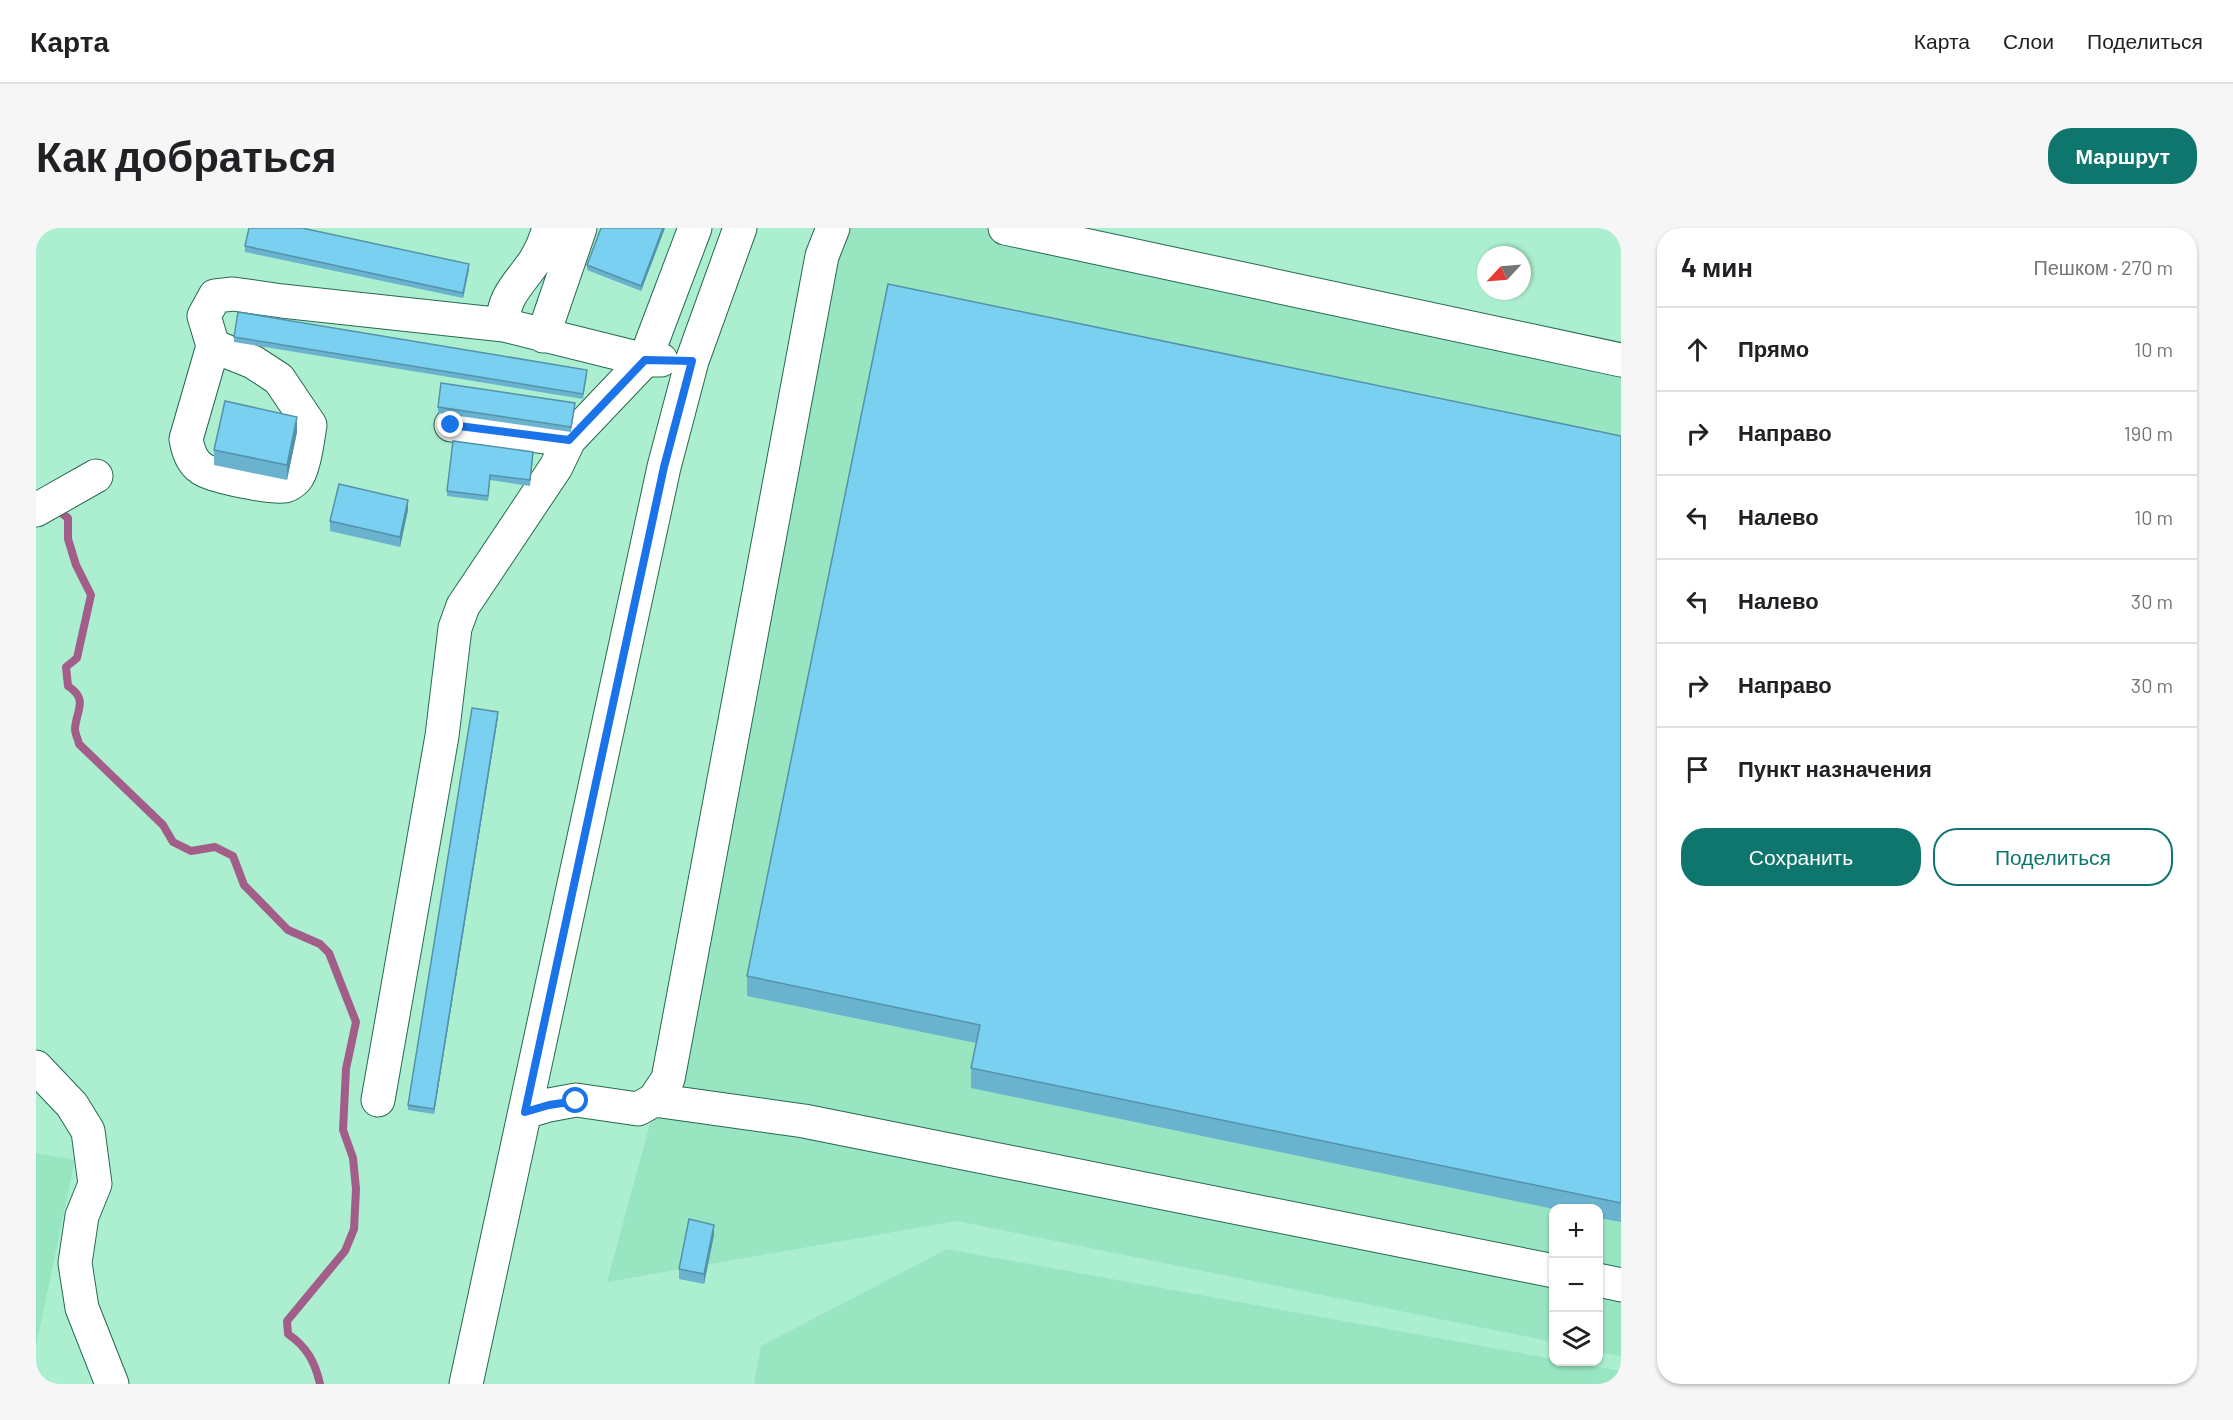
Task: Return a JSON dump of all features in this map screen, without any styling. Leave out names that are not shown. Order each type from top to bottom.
[{"type":"street","points":[[504,325],[505,306],[513,290],[536,259],[549,228]]},
{"type":"street","points":[[543,336],[580,228]]},
{"type":"street","points":[[378,1100],[442,736],[455,628],[463,606],[556,467],[569,440],[645,360],[695,228]]},
{"type":"street","points":[[466,1384],[664,467],[692,361],[740,228]]},
{"type":"street","points":[[525,1112],[576,1101],[638,1109],[654,1100],[668,1079],[822,256],[833,228]]},
{"type":"street","points":[[1005,228],[1621,360]]},
{"type":"street","points":[[213,346],[253,362],[279,380],[310,425],[299,476],[288,486],[275,486],[203,470],[193,460],[188,449],[186,439],[213,346],[204,316],[215,296],[233,294],[504,325],[645,360],[692,361]]},
{"type":"street","points":[[451,425],[569,440]]},
{"type":"street","points":[[36,510],[96,476]]},
{"type":"street","points":[[36,1067],[72,1105],[88,1131],[95,1184],[82,1216],[75,1263],[82,1308],[112,1384]]},
{"type":"street","points":[[654,1100],[804,1121],[1549,1270]]},
{"type":"street","points":[[1603,1281],[1621,1285]]},
{"type":"shaded area","points":[[840,228],[1076,228],[1621,363],[1621,1356],[1603,1353],[1603,1204],[1549,1204],[1549,1341],[957,1221],[607,1282],[668,1057]]},
{"type":"shaded area","points":[[36,1153],[75,1160],[36,1346]]},
{"type":"shaded area","points":[[947,1249],[1549,1358],[1549,1366],[1592,1366],[1621,1371],[1621,1384],[754,1384],[761,1346]]},
{"type":"building","points":[[249,228],[302,228],[469,264],[463,293],[245,246]]},
{"type":"building","points":[[601,228],[663,228],[641,286],[587,265]]},
{"type":"building","points":[[888,284],[1621,436],[1621,1203],[971,1068],[980,1025],[747,976]]},
{"type":"building","points":[[238,312],[587,370],[583,394],[234,337]]},
{"type":"building","points":[[441,383],[575,403],[571,427],[438,407]]},
{"type":"building","points":[[225,401],[297,417],[287,465],[214,450]]},
{"type":"building","points":[[453,441],[533,452],[530,480],[490,475],[488,496],[447,491]]},
{"type":"building","points":[[339,484],[408,500],[400,537],[330,521]]},
{"type":"building","points":[[472,708],[498,712],[434,1109],[408,1105]]},
{"type":"building","points":[[689,1219],[714,1225],[704,1274],[679,1269]]},
{"type":"waterway","points":[[54,508],[68,518],[68,539],[76,565],[91,595],[77,658],[66,667],[68,686],[80,701],[75,729],[79,744],[163,825],[173,842],[191,851],[215,847],[233,856],[244,885],[288,930],[320,944],[329,953],[356,1022],[346,1069],[343,1130],[353,1158],[356,1189],[354,1229],[345,1251],[287,1321],[288,1334],[309,1356],[320,1384]]},
{"type":"route","points":[[451,425],[569,440],[645,360],[692,361],[664,467],[525,1112],[576,1101]]}]
